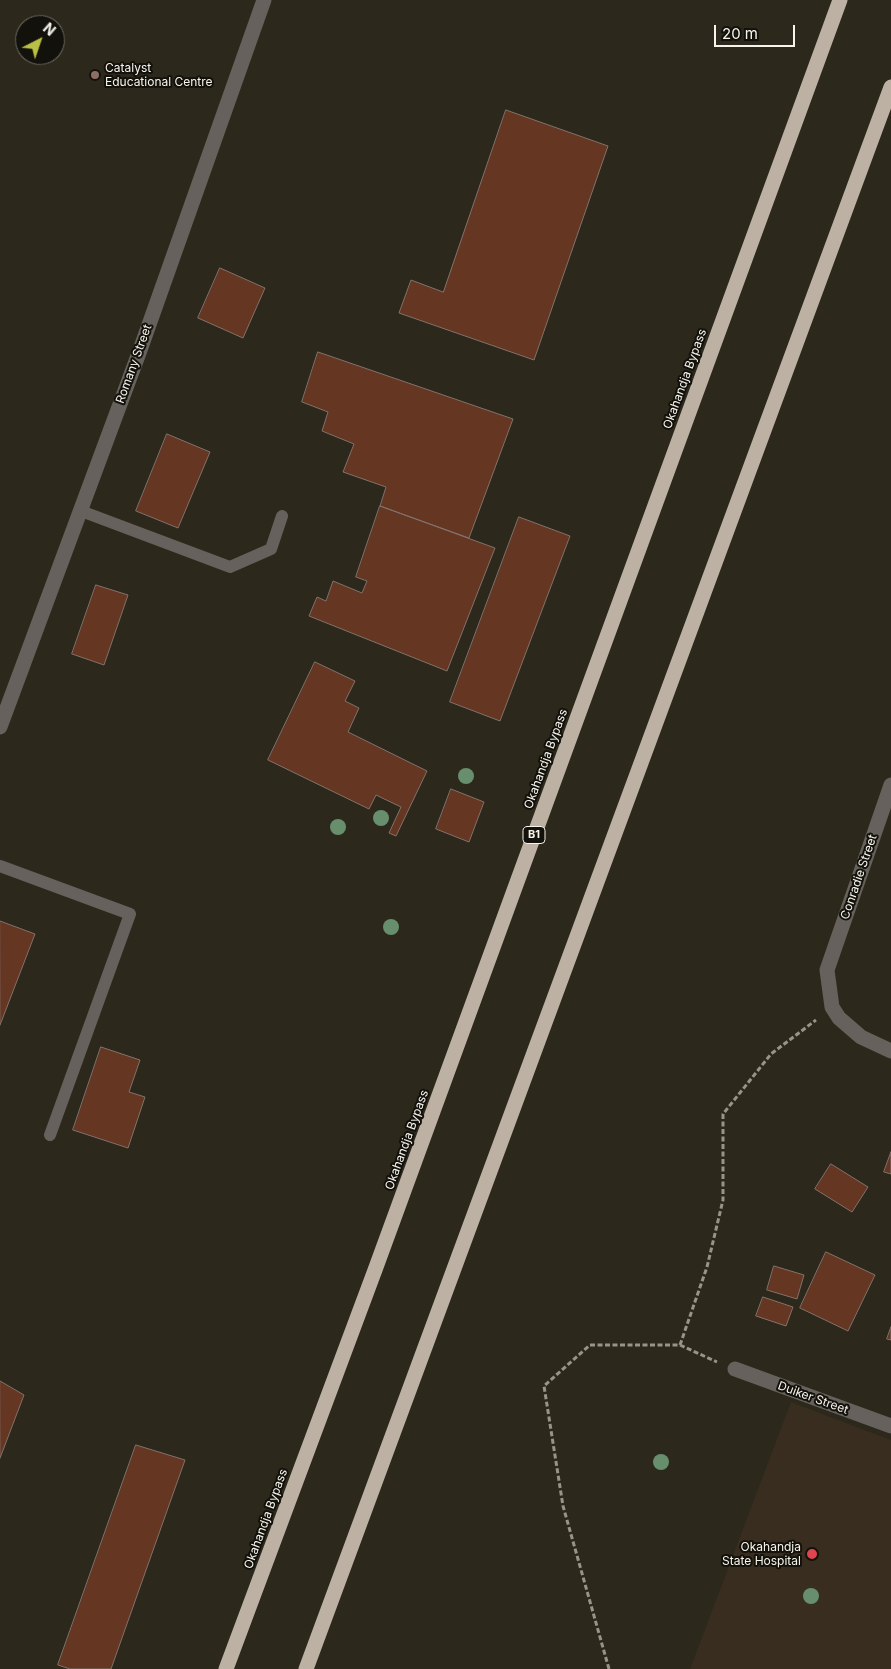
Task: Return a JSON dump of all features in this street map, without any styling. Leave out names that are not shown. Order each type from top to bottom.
[{"type":"highway","name":"Okahandja Bypass","points":[[226,1669],[385,1242],[840,0]]},
{"type":"highway","points":[[306,1669],[891,88]]},
{"type":"street","name":"Romany Street","points":[[0,727],[81,511],[264,0]]},
{"type":"street","name":"Conradie Street","points":[[832,1007],[827,970],[891,785]]},
{"type":"street","points":[[832,1007],[850,1030],[891,1051]]},
{"type":"street","name":"Duiker Street","points":[[735,1369],[891,1426]]},
{"type":"lane","points":[[81,511],[230,567],[270,549],[282,516]]},
{"type":"lane","points":[[0,866],[130,914],[50,1135]]},
{"type":"path","points":[[680,1345],[707,1267],[723,1200],[723,1114],[771,1054],[832,1007]]},
{"type":"path","points":[[610,1669],[563,1506],[544,1386],[590,1345],[680,1345],[735,1369]]},
{"type":"shaded area","name":"Okahandja State Hospital","points":[[791,1402],[891,1440],[891,1669],[690,1669]]},
{"type":"building","points":[[506,110],[608,146],[534,360],[399,313],[411,280],[443,292]]},
{"type":"building","points":[[220,268],[265,288],[243,338],[198,318]]},
{"type":"building","points":[[318,352],[513,419],[469,538],[380,506],[386,487],[343,472],[354,444],[322,431],[328,412],[302,402]]},
{"type":"building","points":[[167,434],[210,452],[178,528],[136,511]]},
{"type":"building","points":[[380,506],[495,548],[447,671],[309,616],[317,597],[326,601],[333,581],[362,593],[367,581],[356,577]]},
{"type":"building","points":[[519,517],[570,536],[500,721],[450,702]]},
{"type":"building","points":[[96,585],[128,595],[104,665],[72,654]]},
{"type":"building","points":[[315,662],[355,681],[345,701],[359,708],[348,732],[427,771],[396,836],[389,833],[401,807],[376,795],[369,809],[268,760]]},
{"type":"building","points":[[451,789],[484,802],[469,842],[436,829]]},
{"type":"building","points":[[0,921],[35,934],[0,1025]]},
{"type":"building","points":[[101,1047],[140,1060],[129,1092],[145,1097],[128,1148],[73,1130]]},
{"type":"building","points":[[891,1152],[891,1174],[884,1172]]},
{"type":"building","points":[[831,1164],[868,1187],[852,1212],[815,1189]]},
{"type":"building","points":[[826,1252],[875,1275],[848,1331],[800,1308]]},
{"type":"building","points":[[774,1266],[804,1275],[797,1299],[767,1290]]},
{"type":"building","points":[[763,1297],[793,1307],[786,1326],[756,1316]]},
{"type":"building","points":[[891,1327],[891,1340],[887,1339]]},
{"type":"building","points":[[0,1381],[24,1395],[0,1458]]},
{"type":"building","points":[[136,1445],[185,1460],[111,1669],[70,1669],[58,1665]]},
{"type":"place","name":"Catalyst Educational Centre","points":[[95,75]]},
{"type":"place","name":"Okahandja State Hospital","points":[[812,1554]]}]
